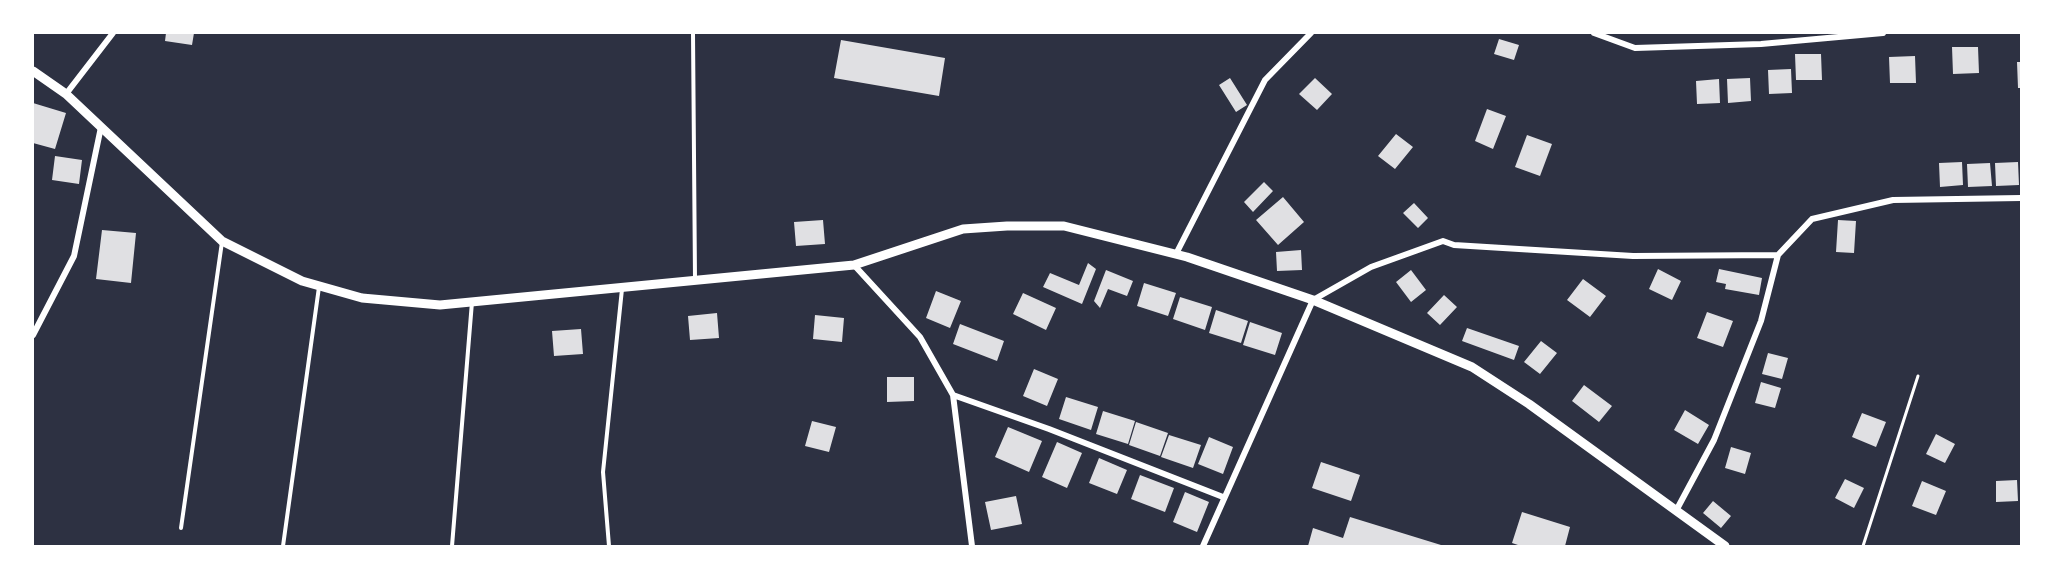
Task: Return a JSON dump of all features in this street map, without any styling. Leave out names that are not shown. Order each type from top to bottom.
[{"type":"street","points":[[66,94],[113,33]]},
{"type":"street","points":[[1176,254],[1265,80],[1311,33]]},
{"type":"street","points":[[1594,33],[1635,48],[1761,44],[1883,33]]},
{"type":"street","points":[[33,71],[66,94],[222,241],[302,281],[362,298],[440,305],[622,285],[854,266],[963,229],[1007,226],[1064,226],[1176,254],[1313,300],[1472,366],[1677,509],[1725,546]]},
{"type":"street","points":[[33,335],[74,256],[101,127]]},
{"type":"street","points":[[1677,509],[1714,440],[1761,321],[1778,255],[1812,219],[1893,200],[2021,198]]},
{"type":"street","points":[[1203,546],[1313,300],[1371,267],[1443,241],[1454,245],[1633,256],[1778,255]]},
{"type":"street","points":[[854,266],[920,337],[953,395],[972,546]]},
{"type":"street","points":[[953,395],[1049,429],[1223,497]]},
{"type":"lane","points":[[693,33],[695,280]]},
{"type":"lane","points":[[181,528],[222,241]]},
{"type":"lane","points":[[609,546],[603,472],[622,285]]},
{"type":"lane","points":[[283,546],[319,286]]},
{"type":"lane","points":[[452,546],[472,301]]},
{"type":"path","points":[[1863,546],[1918,376]]},
{"type":"building","points":[[166,33],[194,33],[192,45],[165,41]]},
{"type":"building","points":[[1499,39],[1519,45],[1514,60],[1494,54]]},
{"type":"building","points":[[841,40],[945,58],[939,96],[834,78]]},
{"type":"building","points":[[1952,47],[1978,47],[1979,73],[1953,74]]},
{"type":"building","points":[[1795,54],[1821,54],[1822,80],[1796,80]]},
{"type":"building","points":[[1915,56],[1916,83],[1890,83],[1889,57]]},
{"type":"building","points":[[2017,62],[2021,62],[2021,88],[2018,88]]},
{"type":"building","points":[[1791,69],[1792,93],[1769,94],[1768,70]]},
{"type":"building","points":[[1230,78],[1247,105],[1236,112],[1219,85]]},
{"type":"building","points":[[1315,78],[1332,94],[1317,110],[1299,94]]},
{"type":"building","points":[[1750,78],[1751,101],[1728,103],[1727,79]]},
{"type":"building","points":[[1719,79],[1720,103],[1697,104],[1696,81]]},
{"type":"building","points":[[33,103],[66,113],[55,149],[33,143]]},
{"type":"building","points":[[1487,109],[1506,116],[1493,149],[1475,141]]},
{"type":"building","points":[[1396,134],[1413,147],[1395,169],[1378,156]]},
{"type":"building","points":[[1527,135],[1552,144],[1540,176],[1515,167]]},
{"type":"building","points":[[55,156],[82,160],[79,184],[52,180]]},
{"type":"building","points":[[1962,162],[1963,185],[1940,187],[1939,163]]},
{"type":"building","points":[[2018,162],[2019,185],[1996,186],[1995,163]]},
{"type":"building","points":[[1990,163],[1992,186],[1968,187],[1967,164]]},
{"type":"building","points":[[1264,182],[1273,191],[1253,212],[1244,202]]},
{"type":"building","points":[[1283,197],[1304,222],[1278,245],[1256,220]]},
{"type":"building","points":[[1414,203],[1428,218],[1418,228],[1403,213]]},
{"type":"building","points":[[823,220],[825,244],[796,246],[794,222]]},
{"type":"building","points":[[1838,220],[1856,221],[1854,253],[1836,252]]},
{"type":"building","points":[[102,230],[136,233],[131,283],[96,279]]},
{"type":"building","points":[[1301,250],[1302,270],[1277,271],[1276,252]]},
{"type":"building","points":[[1088,263],[1096,269],[1082,304],[1043,287],[1050,273],[1079,285]]},
{"type":"building","points":[[1658,269],[1681,281],[1672,300],[1649,289]]},
{"type":"building","points":[[1719,269],[1762,278],[1759,295],[1725,289],[1726,284],[1716,282]]},
{"type":"building","points":[[1106,270],[1133,281],[1127,296],[1108,289],[1100,308],[1094,301]]},
{"type":"building","points":[[1411,270],[1426,290],[1411,302],[1396,282]]},
{"type":"building","points":[[1583,279],[1606,296],[1590,317],[1567,300]]},
{"type":"building","points":[[1144,283],[1176,293],[1168,316],[1137,306]]},
{"type":"building","points":[[936,291],[961,301],[950,328],[926,318]]},
{"type":"building","points":[[1023,293],[1056,308],[1046,330],[1013,314]]},
{"type":"building","points":[[1444,295],[1457,307],[1440,325],[1427,313]]},
{"type":"building","points":[[1180,297],[1212,307],[1205,330],[1173,319]]},
{"type":"building","points":[[1216,310],[1248,321],[1241,343],[1209,333]]},
{"type":"building","points":[[1707,312],[1733,321],[1723,347],[1697,338]]},
{"type":"building","points":[[717,313],[719,338],[690,340],[688,316]]},
{"type":"building","points":[[815,315],[844,318],[842,342],[813,339]]},
{"type":"building","points":[[1250,322],[1282,333],[1275,355],[1243,345]]},
{"type":"building","points":[[960,324],[1004,341],[997,361],[953,344]]},
{"type":"building","points":[[1467,328],[1519,346],[1514,360],[1462,341]]},
{"type":"building","points":[[581,329],[583,354],[554,356],[552,331]]},
{"type":"building","points":[[1541,341],[1557,353],[1540,374],[1524,362]]},
{"type":"building","points":[[1768,353],[1788,358],[1782,379],[1762,374]]},
{"type":"building","points":[[1034,369],[1058,379],[1047,406],[1023,396]]},
{"type":"building","points":[[887,377],[914,377],[914,401],[887,402]]},
{"type":"building","points":[[1761,382],[1781,388],[1775,408],[1755,403]]},
{"type":"building","points":[[1584,385],[1612,406],[1599,422],[1572,401]]},
{"type":"building","points":[[1066,397],[1098,407],[1091,430],[1059,419]]},
{"type":"building","points":[[1685,410],[1709,425],[1698,444],[1674,430]]},
{"type":"building","points":[[1103,411],[1135,421],[1128,444],[1096,434]]},
{"type":"building","points":[[1862,413],[1886,422],[1876,447],[1852,437]]},
{"type":"building","points":[[812,421],[836,427],[829,452],[805,446]]},
{"type":"building","points":[[1136,422],[1168,433],[1160,456],[1129,445]]},
{"type":"building","points":[[1008,427],[1042,441],[1029,472],[995,457]]},
{"type":"building","points":[[1936,434],[1955,444],[1945,463],[1926,454]]},
{"type":"building","points":[[1169,435],[1201,445],[1193,468],[1161,457]]},
{"type":"building","points":[[1209,437],[1233,447],[1223,474],[1198,464]]},
{"type":"building","points":[[1057,442],[1082,453],[1067,488],[1042,477]]},
{"type":"building","points":[[1731,447],[1751,453],[1745,474],[1725,468]]},
{"type":"building","points":[[1099,458],[1127,470],[1117,494],[1089,483]]},
{"type":"building","points":[[1321,462],[1360,475],[1351,501],[1312,488]]},
{"type":"building","points":[[1140,475],[1174,488],[1165,512],[1131,499]]},
{"type":"building","points":[[1845,479],[1864,488],[1854,508],[1835,498]]},
{"type":"building","points":[[2017,480],[2018,501],[1996,502],[1996,481]]},
{"type":"building","points":[[1922,481],[1946,491],[1936,515],[1912,506]]},
{"type":"building","points":[[1185,492],[1209,502],[1197,532],[1173,522]]},
{"type":"building","points":[[1016,496],[1022,524],[991,530],[985,502]]},
{"type":"building","points":[[1713,501],[1731,516],[1721,528],[1703,513]]},
{"type":"building","points":[[1522,512],[1570,527],[1565,546],[1521,546],[1512,543]]},
{"type":"building","points":[[1350,517],[1441,546],[1308,546],[1313,528],[1343,538]]}]
